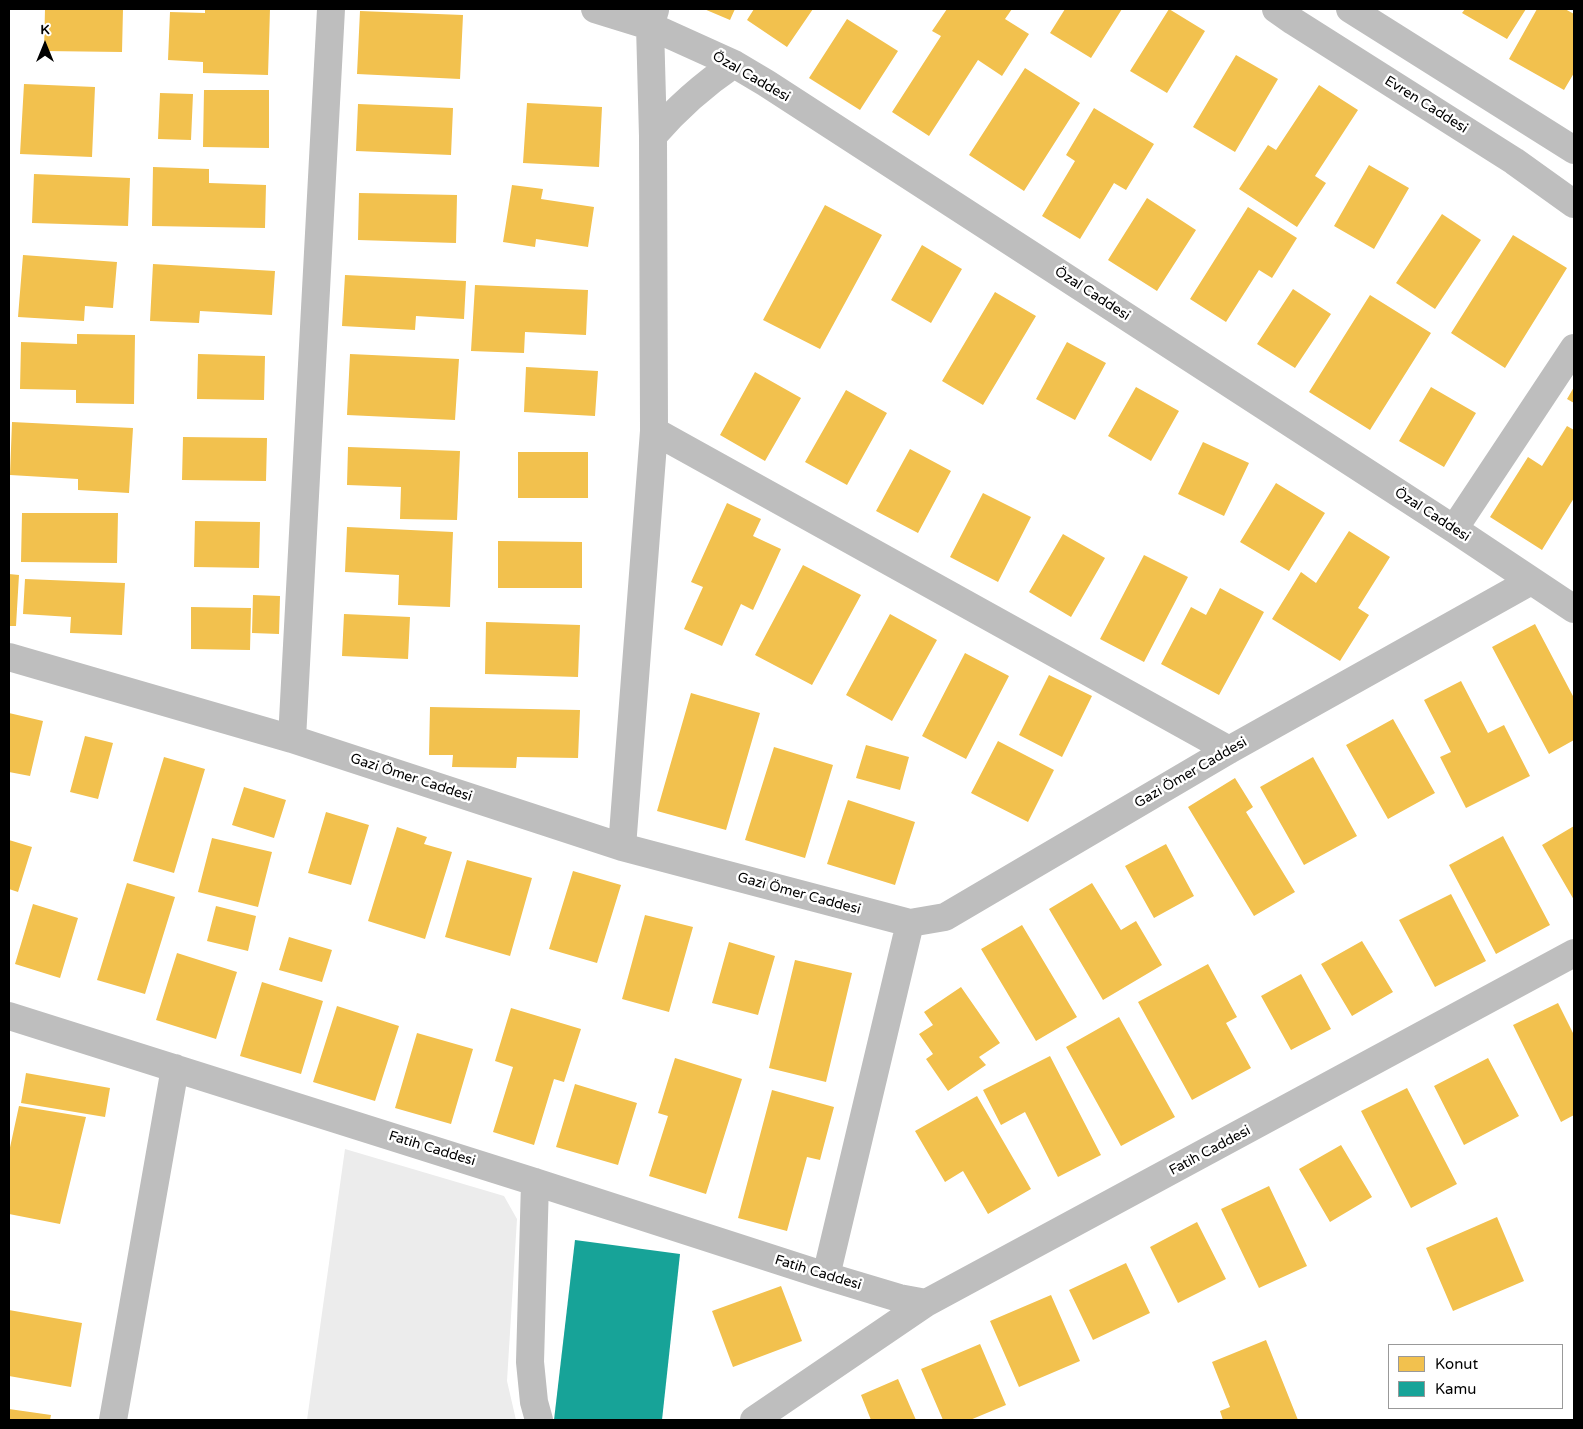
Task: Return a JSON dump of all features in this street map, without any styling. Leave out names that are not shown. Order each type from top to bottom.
[{"type":"street","points":[[292,739],[331,9]]},
{"type":"street","name":"Özal Caddesi","points":[[595,9],[653,17],[775,89],[1454,529],[1574,610]]},
{"type":"street","name":"Evren Caddesi","points":[[1276,9],[1514,161],[1574,204]]},
{"type":"street","points":[[1350,9],[1574,150]]},
{"type":"street","points":[[622,847],[654,431],[653,17]]},
{"type":"street","points":[[653,136],[673,112],[707,82],[734,64]]},
{"type":"street","points":[[1454,529],[1574,348]]},
{"type":"street","points":[[654,431],[1229,750]]},
{"type":"street","name":"Gazi Ömer Caddesi","points":[[9,656],[292,739],[622,847],[910,923],[945,917],[1229,750],[1531,581]]},
{"type":"street","points":[[826,1276],[910,923]]},
{"type":"street","name":"Fatih Caddesi","points":[[9,1016],[826,1276],[899,1298],[926,1303],[1574,953]]},
{"type":"street","points":[[113,1420],[175,1068]]},
{"type":"street","points":[[535,1182],[530,1362],[534,1402],[539,1420]]},
{"type":"street","points":[[754,1420],[926,1303]]},
{"type":"shaded area","points":[[345,1149],[504,1196],[517,1219],[507,1381],[516,1420],[307,1420]]},
{"type":"building: Konut","points":[[45,9],[123,9],[122,52],[44,51]]},
{"type":"building: Konut","points":[[205,9],[270,9],[268,75],[203,73],[203,62],[168,60],[170,12],[205,13]]},
{"type":"building: Konut","points":[[704,9],[735,9],[730,20]]},
{"type":"building: Konut","points":[[754,9],[813,9],[787,47],[747,20]]},
{"type":"building: Konut","points":[[947,9],[1012,9],[1005,19],[1029,34],[1002,76],[978,60],[929,136],[892,112],[941,36],[932,31]]},
{"type":"building: Konut","points":[[1065,9],[1122,9],[1091,58],[1050,33]]},
{"type":"building: Konut","points":[[1169,9],[1205,31],[1167,93],[1130,71]]},
{"type":"building: Konut","points":[[1465,9],[1526,9],[1507,39],[1462,13]]},
{"type":"building: Konut","points":[[1537,9],[1565,9],[1574,14],[1574,73],[1564,90],[1509,59]]},
{"type":"building: Konut","points":[[360,11],[463,15],[460,79],[357,74]]},
{"type":"building: Konut","points":[[847,19],[898,51],[860,110],[809,78]]},
{"type":"building: Konut","points":[[1236,55],[1278,79],[1235,152],[1193,127]]},
{"type":"building: Konut","points":[[1025,68],[1080,103],[1024,191],[969,155]]},
{"type":"building: Konut","points":[[24,84],[95,87],[92,157],[20,154]]},
{"type":"building: Konut","points":[[1319,85],[1358,110],[1315,176],[1326,183],[1297,227],[1239,189],[1268,145],[1276,150]]},
{"type":"building: Konut","points":[[204,90],[269,90],[269,148],[203,147]]},
{"type":"building: Konut","points":[[160,93],[193,94],[191,140],[158,139]]},
{"type":"building: Konut","points":[[527,103],[602,107],[599,167],[523,163]]},
{"type":"building: Konut","points":[[358,104],[453,108],[451,155],[356,151]]},
{"type":"building: Konut","points":[[1094,108],[1154,144],[1126,190],[1114,183],[1080,239],[1042,216],[1075,161],[1066,155]]},
{"type":"building: Konut","points":[[1369,165],[1409,188],[1374,249],[1334,226]]},
{"type":"building: Konut","points":[[153,167],[209,169],[209,183],[266,185],[265,228],[152,226]]},
{"type":"building: Konut","points":[[34,174],[130,178],[128,226],[32,223]]},
{"type":"building: Konut","points":[[512,185],[543,189],[541,199],[594,207],[588,247],[536,239],[535,247],[503,242]]},
{"type":"building: Konut","points":[[359,193],[457,195],[456,243],[358,240]]},
{"type":"building: Konut","points":[[1147,198],[1196,230],[1157,291],[1108,260]]},
{"type":"building: Konut","points":[[825,205],[882,235],[820,349],[763,320]]},
{"type":"building: Konut","points":[[1248,207],[1297,238],[1272,278],[1259,270],[1226,322],[1190,299]]},
{"type":"building: Konut","points":[[1442,214],[1481,240],[1435,309],[1396,283]]},
{"type":"building: Konut","points":[[1513,235],[1567,268],[1505,368],[1451,333]]},
{"type":"building: Konut","points":[[922,245],[962,269],[931,323],[891,300]]},
{"type":"building: Konut","points":[[23,255],[117,262],[113,308],[85,306],[84,321],[18,317]]},
{"type":"building: Konut","points":[[153,264],[275,271],[272,315],[200,311],[199,323],[150,321]]},
{"type":"building: Konut","points":[[345,275],[466,281],[464,319],[416,316],[415,330],[342,326]]},
{"type":"building: Konut","points":[[475,285],[588,290],[586,335],[525,332],[524,353],[471,351]]},
{"type":"building: Konut","points":[[1293,289],[1331,314],[1295,368],[1257,344]]},
{"type":"building: Konut","points":[[995,292],[1036,316],[983,405],[942,381]]},
{"type":"building: Konut","points":[[1370,295],[1431,333],[1370,430],[1309,392]]},
{"type":"building: Konut","points":[[77,334],[135,335],[134,404],[76,403],[76,390],[20,389],[21,342],[77,344]]},
{"type":"building: Konut","points":[[1067,342],[1106,363],[1075,420],[1036,399]]},
{"type":"building: Konut","points":[[198,354],[265,356],[264,400],[197,399]]},
{"type":"building: Konut","points":[[350,354],[459,359],[455,420],[347,415]]},
{"type":"building: Konut","points":[[526,367],[598,371],[595,416],[524,412]]},
{"type":"building: Konut","points":[[755,372],[801,398],[765,461],[720,435]]},
{"type":"building: Konut","points":[[1136,387],[1179,411],[1151,461],[1108,436]]},
{"type":"building: Konut","points":[[1431,387],[1476,413],[1444,467],[1399,441]]},
{"type":"building: Konut","points":[[1574,387],[1574,403],[1567,399]]},
{"type":"building: Konut","points":[[846,390],[887,413],[847,485],[805,462]]},
{"type":"building: Konut","points":[[12,422],[133,428],[129,493],[78,490],[78,479],[10,475]]},
{"type":"building: Konut","points":[[1567,426],[1574,430],[1574,498],[1542,550],[1490,517],[1528,457],[1542,466]]},
{"type":"building: Konut","points":[[183,437],[267,438],[266,481],[182,480]]},
{"type":"building: Konut","points":[[1203,442],[1249,463],[1224,516],[1178,494]]},
{"type":"building: Konut","points":[[348,447],[460,451],[457,520],[400,519],[401,487],[347,485]]},
{"type":"building: Konut","points":[[910,449],[951,471],[918,533],[876,511]]},
{"type":"building: Konut","points":[[518,452],[588,452],[588,498],[518,498]]},
{"type":"building: Konut","points":[[1276,483],[1325,513],[1289,571],[1240,542]]},
{"type":"building: Konut","points":[[983,493],[1031,517],[998,582],[950,557]]},
{"type":"building: Konut","points":[[727,503],[761,519],[753,536],[781,549],[753,610],[741,604],[722,646],[684,629],[703,587],[691,582]]},
{"type":"building: Konut","points":[[22,513],[118,513],[117,563],[21,562]]},
{"type":"building: Konut","points":[[195,521],[260,522],[259,568],[194,567]]},
{"type":"building: Konut","points":[[347,527],[453,532],[450,607],[398,605],[399,575],[345,572]]},
{"type":"building: Konut","points":[[1349,531],[1390,557],[1358,608],[1369,615],[1340,661],[1272,619],[1301,572],[1316,583]]},
{"type":"building: Konut","points":[[1063,534],[1105,558],[1071,617],[1029,592]]},
{"type":"building: Konut","points":[[498,541],[582,542],[582,588],[498,588]]},
{"type":"building: Konut","points":[[1144,555],[1188,577],[1144,662],[1100,639]]},
{"type":"building: Konut","points":[[803,565],[861,595],[812,685],[755,655]]},
{"type":"building: Konut","points":[[9,574],[19,575],[16,626],[9,626]]},
{"type":"building: Konut","points":[[25,579],[125,583],[122,635],[70,633],[71,617],[23,614]]},
{"type":"building: Konut","points":[[1220,588],[1264,612],[1219,695],[1161,664],[1191,607],[1206,615]]},
{"type":"building: Konut","points":[[253,595],[280,596],[279,634],[252,633]]},
{"type":"building: Konut","points":[[191,607],[251,608],[250,650],[191,649]]},
{"type":"building: Konut","points":[[344,614],[410,617],[408,659],[342,656]]},
{"type":"building: Konut","points":[[890,614],[937,640],[892,721],[846,695]]},
{"type":"building: Konut","points":[[486,622],[580,625],[578,677],[485,674]]},
{"type":"building: Konut","points":[[1535,624],[1574,698],[1574,740],[1549,754],[1492,647]]},
{"type":"building: Konut","points":[[965,653],[1009,676],[966,759],[922,736]]},
{"type":"building: Konut","points":[[1049,675],[1092,696],[1062,757],[1019,735]]},
{"type":"building: Konut","points":[[1461,681],[1488,733],[1504,725],[1530,776],[1466,808],[1440,757],[1451,752],[1424,700]]},
{"type":"building: Konut","points":[[691,693],[760,713],[726,830],[657,811]]},
{"type":"building: Konut","points":[[430,707],[580,710],[578,758],[517,757],[516,768],[452,767],[453,755],[429,755]]},
{"type":"building: Konut","points":[[9,713],[43,721],[30,776],[9,772]]},
{"type":"building: Konut","points":[[1393,719],[1435,793],[1388,819],[1346,745]]},
{"type":"building: Konut","points":[[85,736],[113,743],[98,799],[70,792]]},
{"type":"building: Konut","points":[[998,741],[1054,770],[1028,822],[971,793]]},
{"type":"building: Konut","points":[[866,745],[909,757],[900,790],[856,778]]},
{"type":"building: Konut","points":[[774,747],[833,765],[805,858],[745,840]]},
{"type":"building: Konut","points":[[164,757],[205,769],[174,873],[133,861]]},
{"type":"building: Konut","points":[[1313,757],[1357,836],[1304,865],[1260,787]]},
{"type":"building: Konut","points":[[1235,778],[1253,807],[1246,812],[1295,892],[1254,916],[1188,807]]},
{"type":"building: Konut","points":[[244,787],[286,800],[274,838],[232,825]]},
{"type":"building: Konut","points":[[848,800],[915,822],[895,885],[827,864]]},
{"type":"building: Konut","points":[[326,812],[369,825],[351,885],[308,873]]},
{"type":"building: Konut","points":[[1574,826],[1574,900],[1542,845]]},
{"type":"building: Konut","points":[[397,827],[427,837],[424,844],[452,852],[425,939],[368,921]]},
{"type":"building: Konut","points":[[1503,836],[1550,925],[1496,954],[1449,865]]},
{"type":"building: Konut","points":[[212,838],[272,852],[258,907],[198,892]]},
{"type":"building: Konut","points":[[9,840],[32,847],[18,892],[9,889]]},
{"type":"building: Konut","points":[[1166,844],[1194,896],[1154,918],[1125,866]]},
{"type":"building: Konut","points":[[467,860],[532,878],[510,956],[445,937]]},
{"type":"building: Konut","points":[[573,871],[621,885],[597,963],[549,949]]},
{"type":"building: Konut","points":[[127,883],[175,897],[145,994],[97,980]]},
{"type":"building: Konut","points":[[1092,883],[1121,930],[1136,921],[1162,965],[1103,1000],[1049,909]]},
{"type":"building: Konut","points":[[1451,894],[1486,961],[1435,987],[1399,920]]},
{"type":"building: Konut","points":[[33,904],[78,918],[60,978],[15,964]]},
{"type":"building: Konut","points":[[216,906],[256,916],[248,951],[207,941]]},
{"type":"building: Konut","points":[[645,915],[693,927],[669,1012],[622,999]]},
{"type":"building: Konut","points":[[1022,925],[1077,1017],[1036,1041],[981,949]]},
{"type":"building: Konut","points":[[289,937],[332,950],[322,982],[279,970]]},
{"type":"building: Konut","points":[[1362,941],[1393,992],[1352,1016],[1321,964]]},
{"type":"building: Konut","points":[[729,942],[775,956],[758,1015],[712,1003]]},
{"type":"building: Konut","points":[[177,953],[237,972],[216,1039],[156,1020]]},
{"type":"building: Konut","points":[[795,960],[852,973],[826,1082],[769,1068]]},
{"type":"building: Konut","points":[[1208,964],[1237,1017],[1226,1023],[1251,1068],[1192,1100],[1138,1002]]},
{"type":"building: Konut","points":[[1301,974],[1331,1029],[1291,1050],[1261,996]]},
{"type":"building: Konut","points":[[262,982],[323,1001],[301,1074],[240,1056]]},
{"type":"building: Konut","points":[[961,987],[1000,1043],[979,1057],[986,1065],[948,1091],[926,1059],[933,1054],[919,1034],[933,1025],[924,1012]]},
{"type":"building: Konut","points":[[1558,1003],[1574,1035],[1574,1115],[1561,1122],[1513,1025]]},
{"type":"building: Konut","points":[[337,1006],[399,1026],[375,1101],[313,1082]]},
{"type":"building: Konut","points":[[511,1008],[581,1029],[564,1082],[554,1079],[534,1145],[493,1132],[513,1067],[495,1061]]},
{"type":"building: Konut","points":[[1119,1017],[1175,1117],[1121,1146],[1066,1047]]},
{"type":"building: Konut","points":[[417,1033],[473,1049],[451,1124],[395,1108]]},
{"type":"building: Konut","points":[[1050,1056],[1101,1155],[1058,1177],[1025,1112],[1001,1125],[983,1090]]},
{"type":"building: Konut","points":[[675,1058],[742,1079],[706,1194],[649,1176],[668,1116],[658,1113]]},
{"type":"building: Konut","points":[[1488,1058],[1519,1116],[1464,1145],[1434,1086]]},
{"type":"building: Konut","points":[[26,1073],[110,1088],[105,1117],[21,1103]]},
{"type":"building: Konut","points":[[575,1084],[637,1103],[618,1165],[556,1147]]},
{"type":"building: Konut","points":[[1407,1088],[1457,1184],[1411,1208],[1361,1111]]},
{"type":"building: Konut","points":[[772,1090],[834,1107],[820,1160],[807,1157],[787,1231],[738,1218]]},
{"type":"building: Konut","points":[[977,1096],[1031,1189],[988,1214],[963,1171],[945,1182],[915,1131]]},
{"type":"building: Konut","points":[[19,1106],[86,1117],[60,1224],[9,1214],[9,1152]]},
{"type":"building: Konut","points":[[1341,1145],[1372,1197],[1330,1222],[1299,1169]]},
{"type":"building: Konut","points":[[1269,1186],[1307,1266],[1259,1288],[1221,1209]]},
{"type":"building: Konut","points":[[1497,1217],[1524,1281],[1453,1311],[1426,1248]]},
{"type":"building: Konut","points":[[1197,1222],[1226,1279],[1178,1303],[1150,1247]]},
{"type":"building: Konut","points":[[1126,1263],[1150,1313],[1093,1340],[1069,1290]]},
{"type":"building: Konut","points":[[781,1286],[802,1341],[733,1367],[712,1311]]},
{"type":"building: Konut","points":[[1051,1295],[1080,1361],[1019,1387],[990,1321]]},
{"type":"building: Konut","points":[[9,1310],[82,1323],[71,1387],[9,1376]]},
{"type":"building: Konut","points":[[1266,1340],[1298,1420],[1223,1420],[1220,1411],[1230,1407],[1212,1362]]},
{"type":"building: Konut","points":[[980,1344],[1006,1405],[970,1420],[943,1420],[921,1369]]},
{"type":"building: Konut","points":[[898,1379],[916,1420],[871,1420],[861,1395]]},
{"type":"building: Konut","points":[[9,1409],[51,1415],[50,1420],[9,1420]]},
{"type":"building: Kamu","points":[[575,1240],[680,1254],[662,1420],[554,1420]]}]
